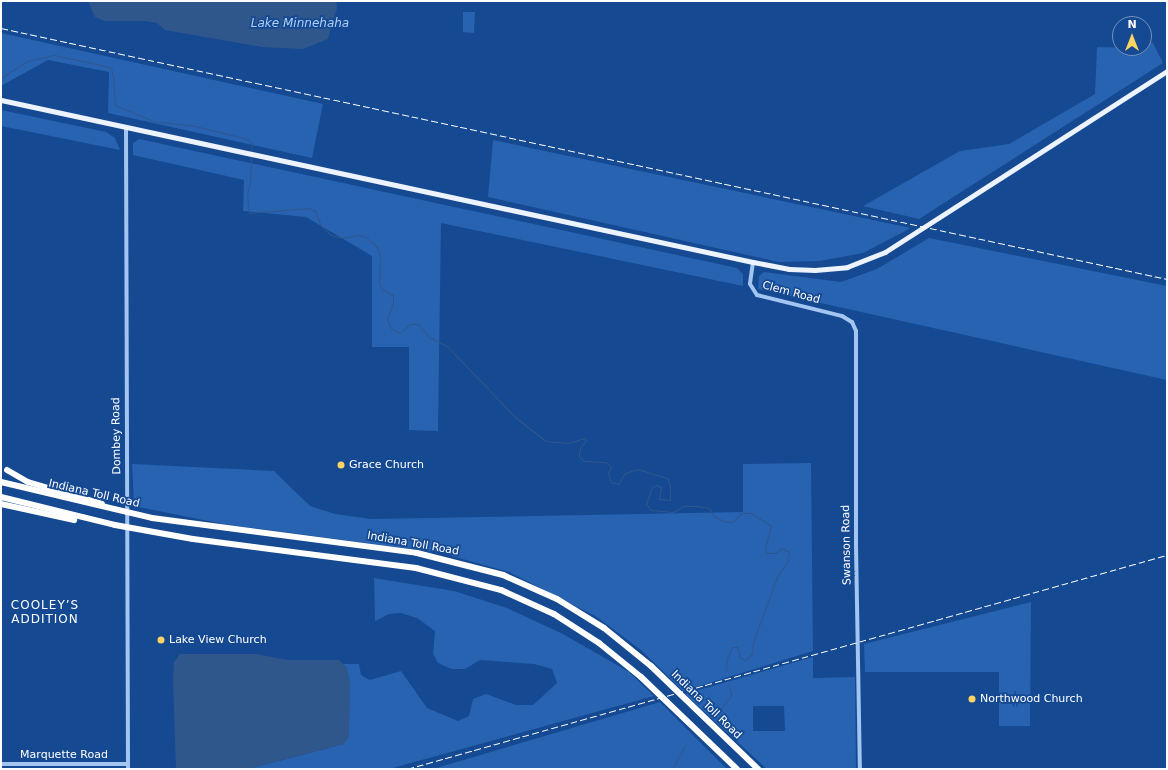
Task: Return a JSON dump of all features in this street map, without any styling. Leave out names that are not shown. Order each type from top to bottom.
[{"type":"highway","points":[[7,470],[28,482],[152,518]]},
{"type":"highway","name":"Indiana Toll Road","points":[[1,482],[152,518],[417,553],[479,567],[530,586],[568,606],[604,628],[651,666],[758,769]]},
{"type":"highway","name":"Indiana Toll Road","points":[[1,496],[115,525],[193,539],[416,568],[476,582],[554,614],[599,642],[633,670],[737,769]]},
{"type":"highway","points":[[1,504],[86,523],[115,525]]},
{"type":"main road","points":[[1,100],[753,262],[789,269],[831,269],[863,262],[898,244],[1167,71]]},
{"type":"street","name":"Dombey Road","points":[[126,127],[128,766]]},
{"type":"street","name":"Clem Road","points":[[753,262],[750,284],[757,295],[839,315],[852,322]]},
{"type":"street","name":"Swanson Road","points":[[852,322],[856,334],[856,546],[860,769]]},
{"type":"street","name":"Marquette Road","points":[[1,764],[128,766]]},
{"type":"shaded area","points":[[463,12],[475,12],[474,33],[463,32]]},
{"type":"shaded area","points":[[1,33],[323,104],[312,158],[108,113],[109,72],[48,60],[1,86]]},
{"type":"shaded area","points":[[1153,43],[1163,63],[919,219],[863,206],[960,151],[1009,144],[1095,94],[1097,47],[1112,47],[1112,56],[1152,56]]},
{"type":"shaded area","points":[[1,110],[106,132],[115,138],[120,150],[1,126]]},
{"type":"shaded area","points":[[139,139],[737,268],[743,274],[743,286],[441,223],[438,431],[409,430],[409,347],[372,347],[372,256],[306,217],[243,211],[244,180],[133,155],[133,143]]},
{"type":"shaded area","points":[[493,140],[911,228],[863,253],[820,261],[779,262],[488,197]]},
{"type":"shaded area","points":[[929,238],[1167,286],[1167,380],[758,289],[759,276],[764,272],[841,282],[877,269]]},
{"type":"shaded area","points":[[811,463],[813,651],[683,691],[641,650],[597,617],[509,572],[441,553],[223,524],[134,506],[132,464],[274,471],[310,506],[335,514],[371,519],[743,512],[743,464]]},
{"type":"shaded area","points":[[374,578],[454,591],[507,608],[563,634],[629,672],[654,696],[389,769],[248,769],[344,744],[347,668],[343,664],[359,664],[361,675],[370,680],[401,671],[427,708],[458,721],[469,716],[473,699],[486,694],[516,705],[533,705],[557,683],[552,669],[534,664],[480,660],[465,669],[451,669],[438,663],[433,654],[435,631],[417,618],[401,613],[389,614],[375,621]]},
{"type":"shaded area","points":[[1031,602],[1030,726],[999,726],[999,672],[865,672],[864,644]]},
{"type":"shaded area","points":[[813,657],[813,678],[855,677],[856,769],[767,769],[685,694]],"holes":[[[753,706],[784,706],[785,731],[753,731]]]},
{"type":"shaded area","points":[[660,702],[727,769],[433,769]]},
{"type":"water","name":"Lake Minnehaha","points":[[88,1],[336,1],[337,8],[328,39],[303,49],[262,47],[165,30],[157,23],[144,21],[104,21],[95,17]]},
{"type":"water","points":[[180,654],[256,654],[288,660],[339,660],[347,668],[350,681],[349,737],[344,744],[248,769],[176,769],[173,679],[174,662]]},
{"type":"waterway","points":[[1,78],[27,61],[54,55],[106,66],[111,68],[113,76],[115,105],[153,121],[195,126],[247,139],[252,144],[251,152]]},
{"type":"waterway","points":[[251,157],[250,183],[247,194],[249,213],[309,208],[315,211],[321,226],[331,235],[342,238],[359,235],[366,237],[377,247],[380,256],[379,284],[382,289],[393,295],[393,302],[387,319],[391,328],[400,333],[410,324],[418,324],[429,337],[447,346],[515,417],[546,441],[569,443],[584,438],[586,440],[580,448],[579,456],[584,461],[606,462],[611,467],[608,473],[611,482],[618,484],[625,473],[637,469],[667,478],[670,486],[670,500],[659,499],[661,487],[657,485],[652,487],[646,504],[651,510],[673,512],[683,506],[697,506],[709,508],[714,516],[723,521],[733,522],[741,513],[751,513],[771,526],[765,548],[766,553],[775,553],[782,548],[789,552],[787,562],[777,577],[753,642],[752,654],[745,660],[740,658],[737,647],[732,647],[727,658],[726,671]]},
{"type":"waterway","points":[[721,709],[731,695],[729,684]]},
{"type":"waterway","points":[[672,769],[685,746]]},
{"type":"railway","points":[[1,28],[1167,279]]},
{"type":"railway","points":[[407,769],[1167,555]]},
{"type":"place","name":"Grace Church","points":[[341,465]]},
{"type":"place","name":"Lake View Church","points":[[161,640]]},
{"type":"place","name":"Northwood Church","points":[[972,699]]},
{"type":"district","name":"COOLEY’S ADDITION","points":[[45,613]]}]
